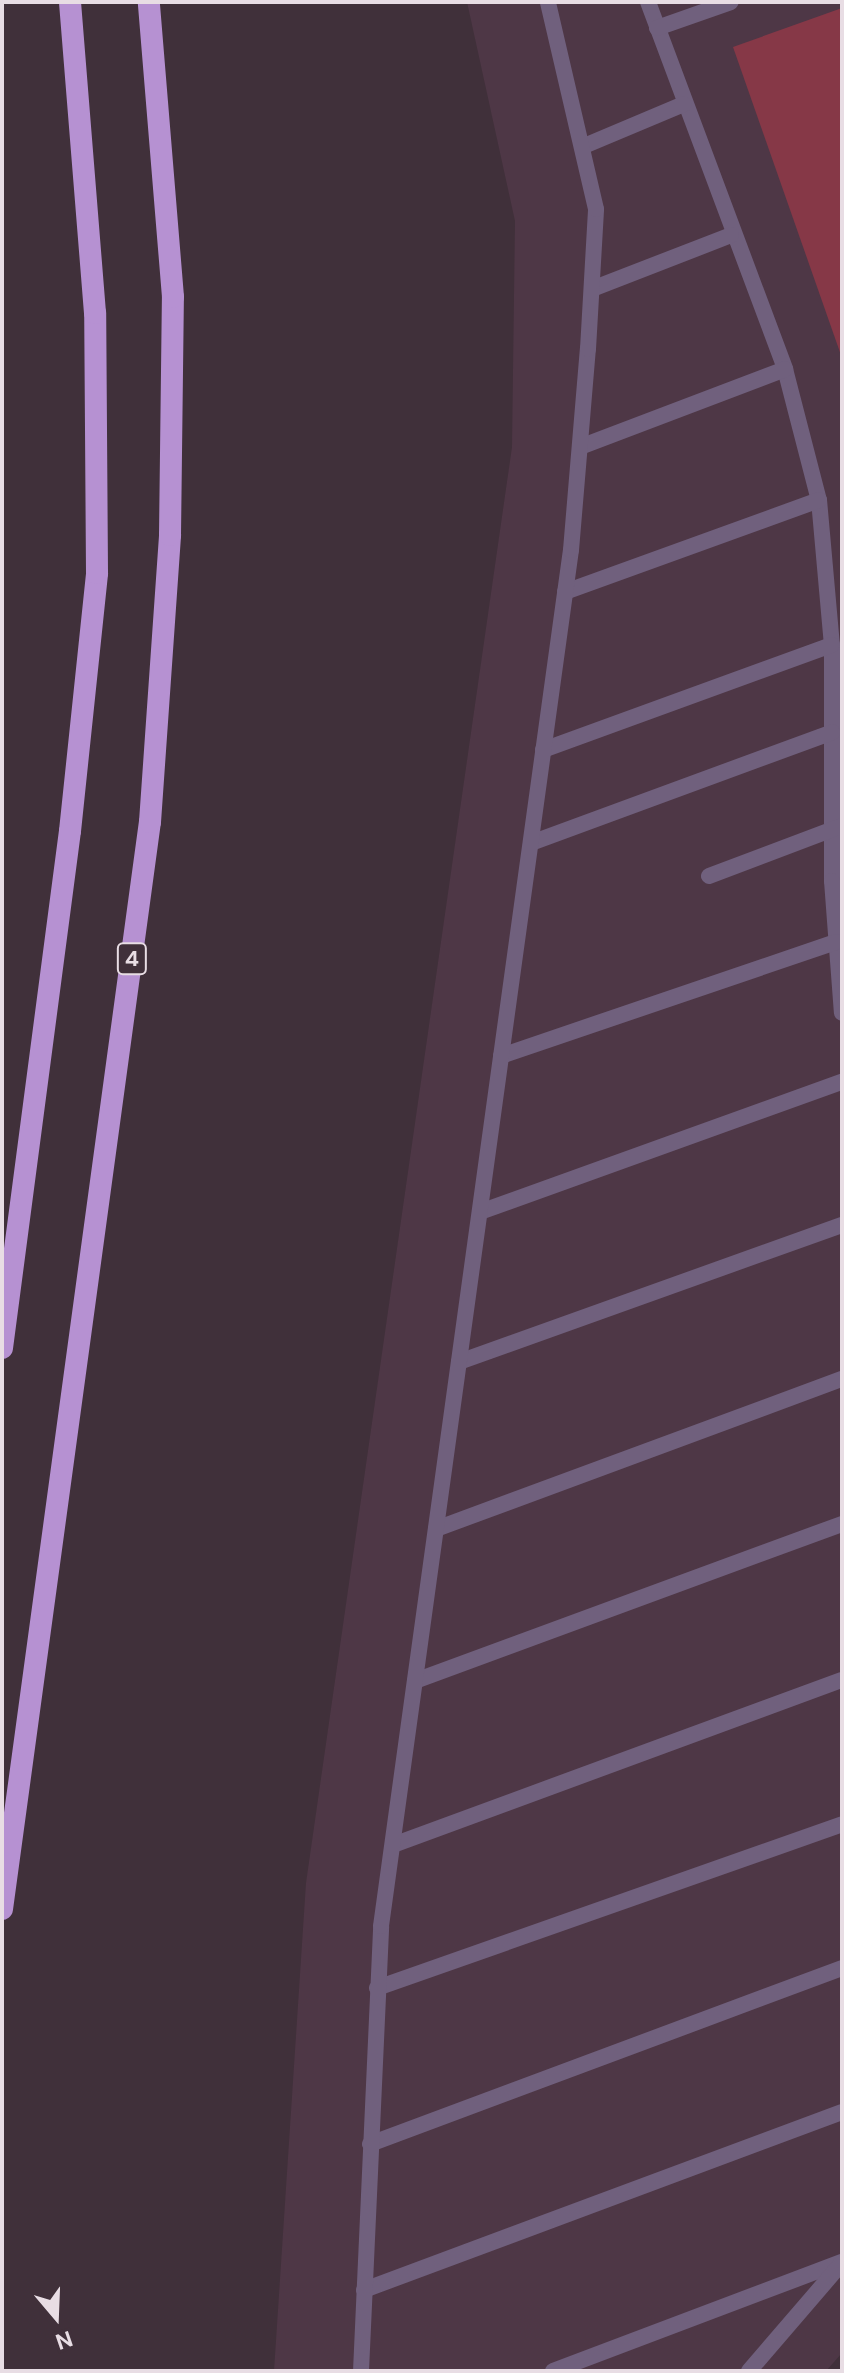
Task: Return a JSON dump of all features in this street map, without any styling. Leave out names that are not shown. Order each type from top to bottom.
[{"type":"highway","points":[[2,1348],[70,831],[97,573],[95,313],[70,2]]},
{"type":"highway","name":"4","points":[[2,1909],[150,822],[170,535],[173,297],[149,2]]},
{"type":"lane","points":[[361,2371],[377,1988],[393,1845],[565,592],[580,447],[596,209],[584,146],[548,2]]},
{"type":"lane","points":[[648,2],[731,235],[785,369],[819,500],[832,645],[837,668],[832,732],[837,828],[836,942],[842,1013]]},
{"type":"lane","points":[[657,28],[731,2]]},
{"type":"lane","points":[[584,146],[684,104]]},
{"type":"lane","points":[[592,289],[731,235]]},
{"type":"lane","points":[[580,447],[785,369]]},
{"type":"lane","points":[[565,592],[819,500]]},
{"type":"lane","points":[[543,750],[832,645]]},
{"type":"lane","points":[[531,843],[832,732]]},
{"type":"lane","points":[[709,876],[837,828]]},
{"type":"lane","points":[[501,1056],[836,942]]},
{"type":"lane","points":[[480,1212],[842,1082]]},
{"type":"lane","points":[[459,1362],[842,1225]]},
{"type":"lane","points":[[436,1529],[842,1379]]},
{"type":"lane","points":[[415,1681],[842,1524]]},
{"type":"lane","points":[[393,1845],[842,1680]]},
{"type":"lane","points":[[377,1988],[842,1824]]},
{"type":"lane","points":[[370,2144],[842,1968]]},
{"type":"lane","points":[[364,2290],[842,2112]]},
{"type":"lane","points":[[553,2371],[842,2262]]},
{"type":"lane","points":[[749,2371],[842,2262]]},
{"type":"shaded area","points":[[467,2],[842,2],[842,2353],[826,2371],[274,2371],[306,1883],[512,447],[515,221]]},
{"type":"building","points":[[842,8],[842,358],[733,47]]}]
